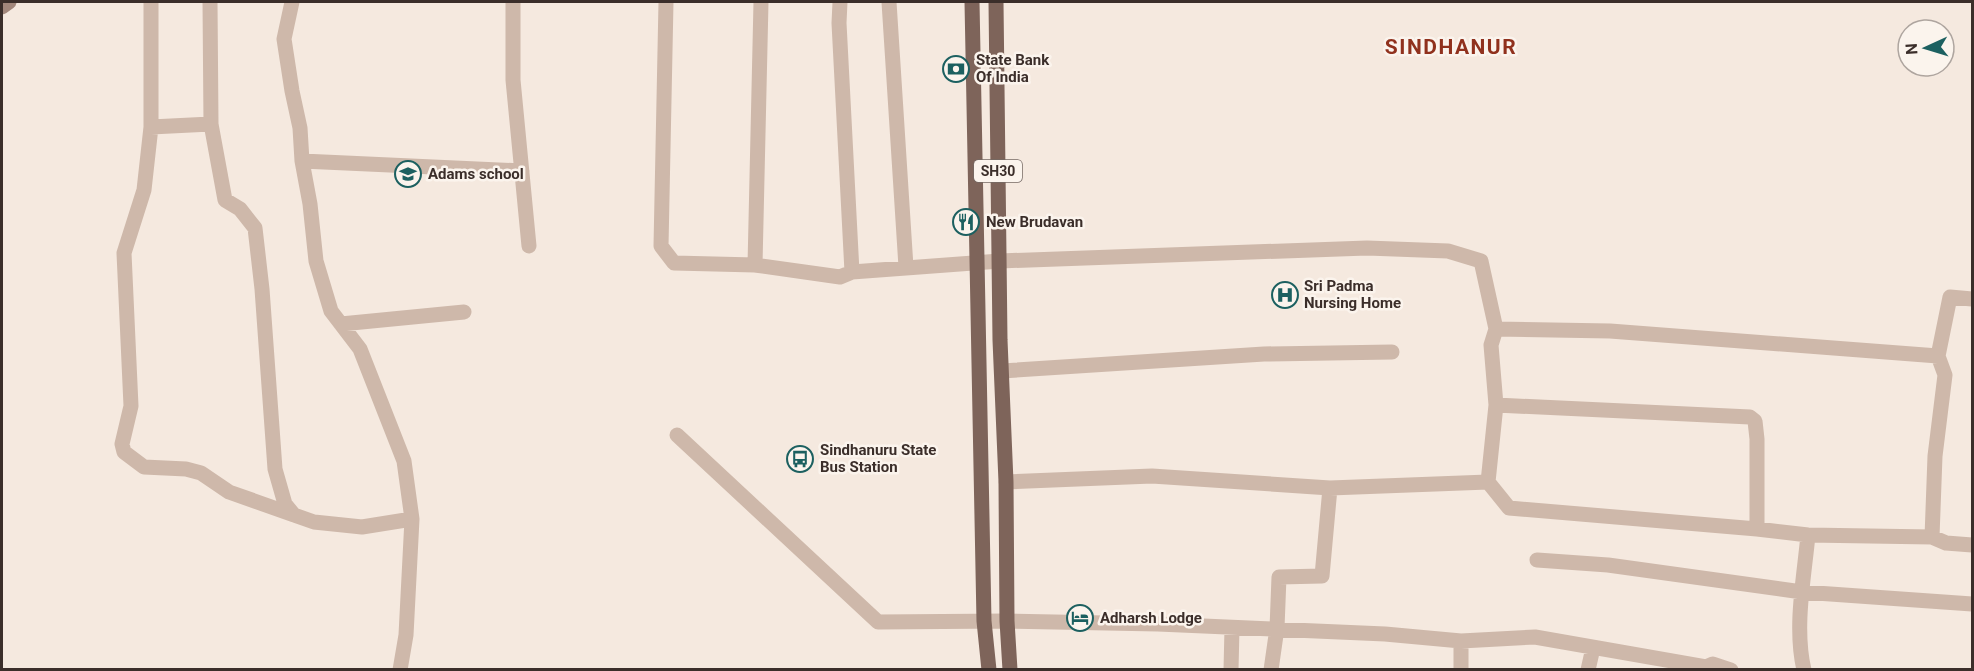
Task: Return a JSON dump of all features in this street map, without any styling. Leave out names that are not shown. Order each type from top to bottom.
[{"type":"main road","points":[[972,2],[984,621],[988,669]]},
{"type":"main road","name":"SH30","points":[[996,2],[1007,621],[1010,669]]},
{"type":"street","points":[[2,7],[9,2]]},
{"type":"street","points":[[151,2],[151,126],[144,190],[124,253],[131,406],[122,444],[124,452],[144,467],[186,469],[201,473],[230,492],[314,522],[362,527],[412,519]]},
{"type":"street","points":[[210,2],[211,124],[225,200],[240,209],[255,228],[262,289],[275,469],[285,504],[294,515]]},
{"type":"street","points":[[292,2],[284,39],[300,128],[302,161],[310,204],[316,261],[331,311],[360,349],[404,461],[412,519],[406,635],[400,669]]},
{"type":"street","points":[[513,2],[513,80],[529,246]]},
{"type":"street","points":[[666,2],[661,246],[674,263],[755,265],[840,278],[852,272],[1000,261],[1366,248],[1448,251],[1481,261],[1496,329],[1491,345],[1496,405],[1488,482],[1509,508],[1808,535],[1932,537],[1946,543],[1972,545]]},
{"type":"street","points":[[755,265],[761,2]]},
{"type":"street","points":[[840,2],[839,22],[852,272]]},
{"type":"street","points":[[889,2],[906,267]]},
{"type":"street","points":[[151,126],[211,124]]},
{"type":"street","points":[[302,161],[522,171]]},
{"type":"street","points":[[1932,537],[1935,456],[1945,375],[1938,356],[1950,297],[1972,299]]},
{"type":"street","points":[[341,324],[464,312]]},
{"type":"street","points":[[1496,329],[1610,331],[1938,356]]},
{"type":"street","points":[[1002,371],[1264,354],[1392,352]]},
{"type":"street","points":[[1496,405],[1750,417],[1755,421],[1757,439],[1756,529]]},
{"type":"street","points":[[677,435],[878,622],[1007,621],[1158,624],[1278,628],[1461,640],[1535,638],[1706,668],[1713,664],[1731,669]]},
{"type":"street","points":[[1006,482],[1152,476],[1330,488],[1488,482]]},
{"type":"street","points":[[1271,669],[1278,628],[1279,577],[1322,576],[1330,488]]},
{"type":"street","points":[[1804,669],[1799,651],[1808,535]]},
{"type":"street","points":[[1537,560],[1608,565],[1802,591],[1972,604]]},
{"type":"street","points":[[1231,669],[1232,628]]},
{"type":"street","points":[[1461,640],[1461,669]]},
{"type":"street","points":[[1588,669],[1593,648]]},
{"type":"place","name":"State Bank Of India","points":[[956,69]]},
{"type":"place","name":"Adams school","points":[[408,174]]},
{"type":"place","name":"New Brudavan","points":[[966,222]]},
{"type":"place","name":"Sri Padma Nursing Home","points":[[1285,295]]},
{"type":"place","name":"Sindhanuru State Bus Station","points":[[800,459]]},
{"type":"place","name":"Adharsh Lodge","points":[[1080,618]]},
{"type":"district","name":"SINDHANUR","points":[[1451,47]]}]
